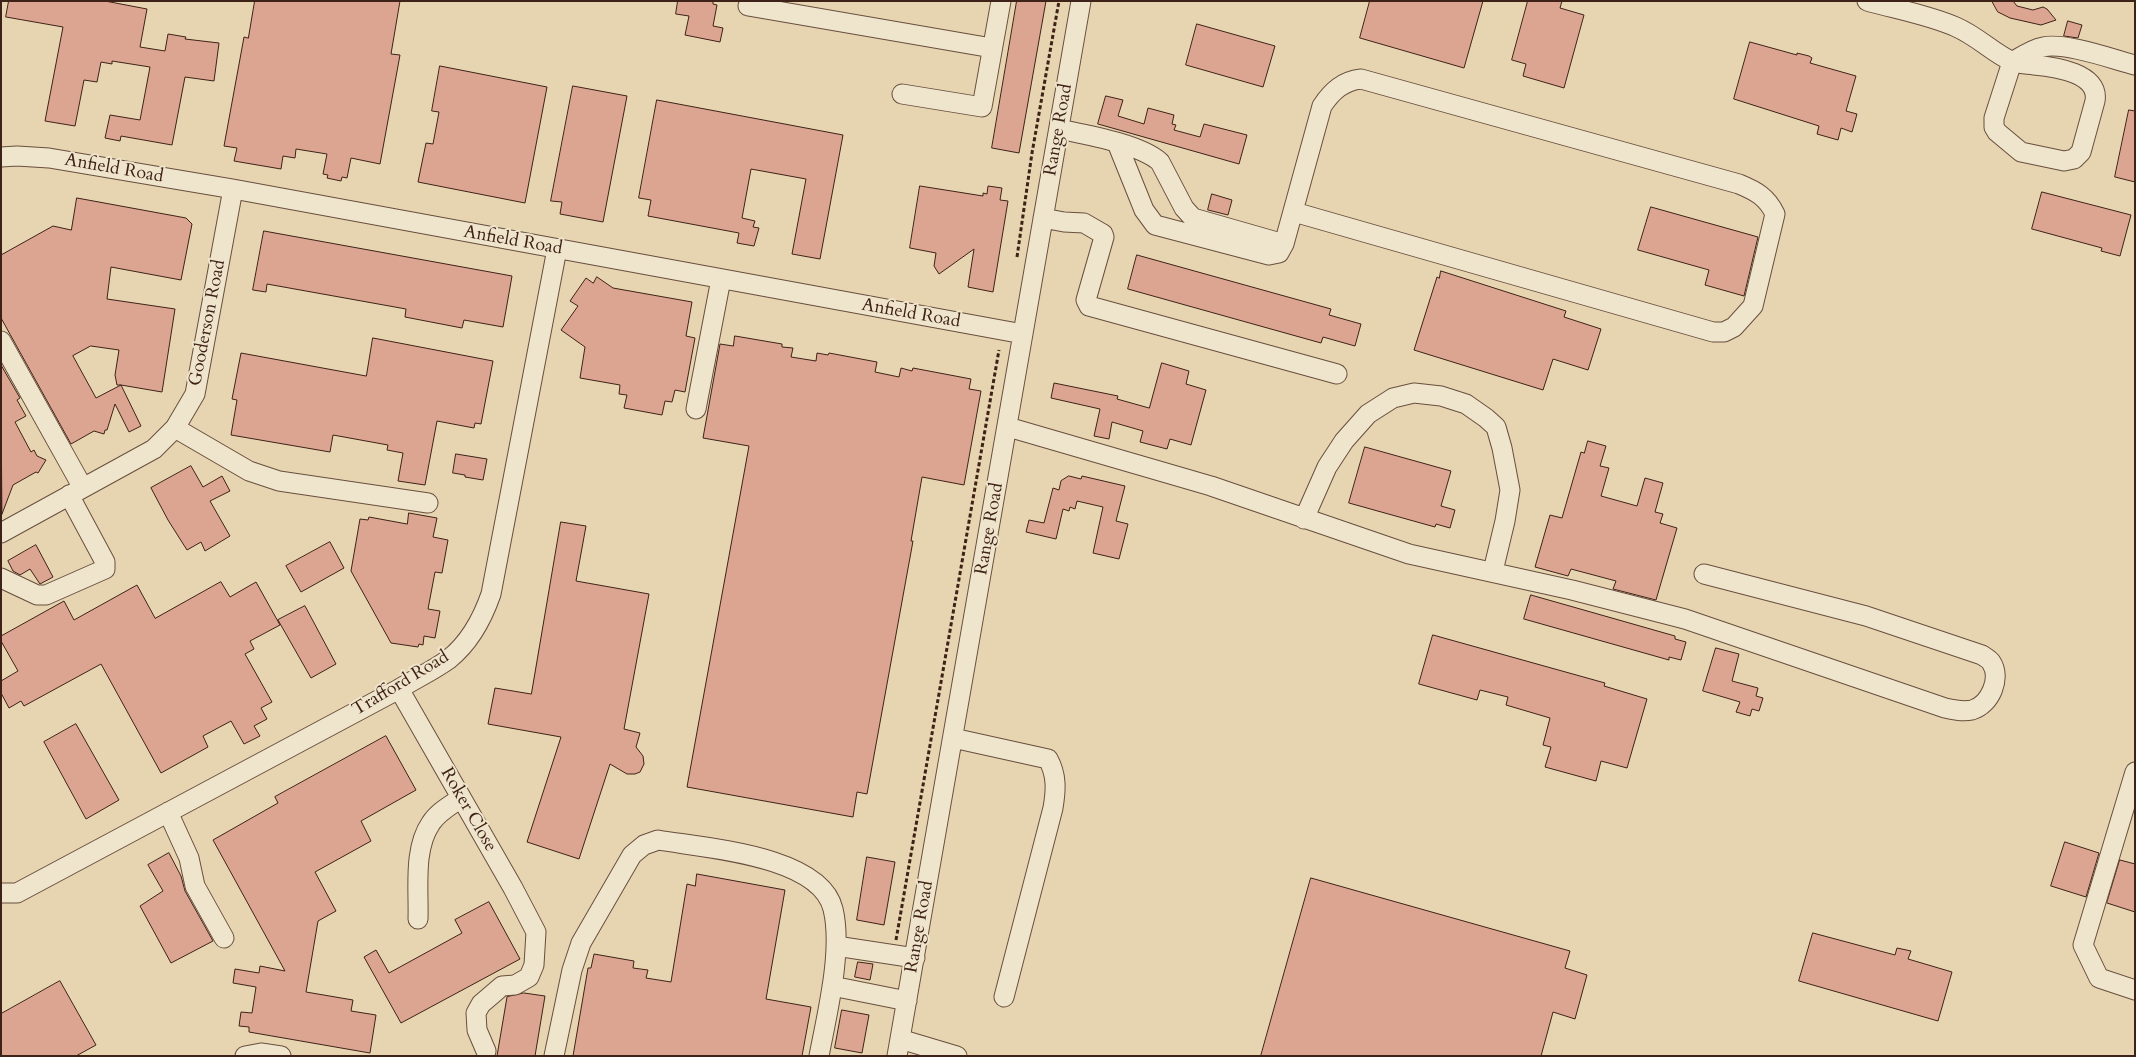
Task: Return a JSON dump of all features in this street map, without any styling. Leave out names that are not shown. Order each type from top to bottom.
[{"type":"street","points":[[902,94],[982,107],[1001,1]]},
{"type":"street","name":"Range Road","points":[[899,1048],[1081,1]]},
{"type":"street","points":[[1867,1],[1954,26],[1980,39],[2012,62],[2044,66],[2083,77],[2093,85],[2096,93],[2095,102],[2081,152],[2074,159],[2064,161],[2021,152],[1997,132],[1994,127],[1994,118],[2012,62],[2045,46],[2065,48],[2135,65]]},
{"type":"street","points":[[748,6],[992,48]]},
{"type":"street","points":[[1117,143],[1144,210],[1155,225],[1269,255],[1279,253],[1284,244],[1322,106],[1330,94],[1341,86],[1350,80],[1361,79],[1739,184],[1754,190],[1765,198],[1775,214],[1753,306],[1734,327],[1724,332],[1713,332],[1294,212]]},
{"type":"street","points":[[1059,128],[1117,143],[1148,154],[1160,162],[1184,208],[1193,218],[1284,244]]},
{"type":"street","name":"Anfield Road","points":[[1,157],[49,158],[1023,334]]},
{"type":"street","name":"Gooderson Road","points":[[1,533],[154,449],[175,428],[195,394],[233,190]]},
{"type":"street","points":[[1043,218],[1064,222],[1082,233],[1103,234],[1104,237],[1086,300],[1089,306],[1337,374]]},
{"type":"street","name":"Trafford Road","points":[[1,893],[17,893],[398,689],[450,658],[477,626],[491,594],[557,249]]},
{"type":"street","points":[[696,409],[720,279]]},
{"type":"street","points":[[1,341],[76,492],[105,562],[105,569],[46,595],[37,595],[1,578]]},
{"type":"street","points":[[1304,518],[1327,467],[1344,441],[1368,414],[1393,398],[1414,393],[1441,396],[1466,404],[1496,427],[1510,490],[1493,572]]},
{"type":"street","points":[[175,428],[249,471],[279,481],[428,503]]},
{"type":"street","points":[[1008,428],[1211,486],[1409,554],[1493,572],[1685,619],[1945,708],[1963,712],[1974,709],[1985,703],[1991,693],[1995,672],[1991,662],[1982,655],[1866,616],[1704,574]]},
{"type":"street","name":"Roker Close","points":[[398,689],[513,888],[536,932],[534,965],[529,977],[515,985],[502,986],[480,1004],[476,1013],[477,1030],[486,1051]]},
{"type":"street","points":[[953,738],[1048,759],[1053,769],[1056,794],[1053,808],[1004,997]]},
{"type":"street","points":[[2135,772],[2083,945],[2099,978],[2135,990]]},
{"type":"street","points":[[418,919],[420,852],[426,834],[431,822],[441,812],[461,798]]},
{"type":"street","points":[[168,812],[189,858],[195,886],[224,938]]},
{"type":"street","points":[[554,1056],[572,970],[581,943],[628,861],[638,849],[658,840],[758,856],[793,869],[812,881],[827,894],[833,909],[836,946],[832,986],[819,1056]]},
{"type":"street","points":[[836,946],[914,958]]},
{"type":"street","points":[[832,986],[907,1001]]},
{"type":"street","points":[[899,1048],[957,1056]]},
{"type":"street","points":[[245,1056],[261,1053],[281,1056]]},
{"type":"path","points":[[1016,266],[1032,153],[1059,1]]},
{"type":"path","points":[[896,943],[999,350]]},
{"type":"building","points":[[9,1],[105,1],[147,9],[140,47],[165,51],[168,34],[186,37],[185,39],[219,43],[214,81],[185,77],[172,145],[121,136],[120,141],[105,138],[110,115],[140,120],[150,67],[112,61],[112,64],[101,62],[97,82],[84,80],[75,126],[45,121],[63,27],[6,17]]},
{"type":"building","points":[[255,1],[400,1],[391,54],[400,55],[380,164],[351,158],[347,178],[342,177],[341,181],[327,178],[328,175],[323,174],[327,154],[296,149],[295,158],[283,156],[281,169],[234,161],[237,148],[224,146],[244,37],[248,38]]},
{"type":"building","points":[[678,1],[713,1],[713,4],[717,5],[713,26],[723,28],[720,42],[685,35],[689,16],[676,14]]},
{"type":"building","points":[[1017,1],[1046,1],[1019,153],[992,148]]},
{"type":"building","points":[[1370,1],[1483,1],[1464,68],[1360,38]]},
{"type":"building","points":[[1528,1],[1562,1],[1560,8],[1584,15],[1564,88],[1523,76],[1526,64],[1512,60]]},
{"type":"building","points":[[1992,1],[2013,1],[2017,6],[2033,10],[2043,7],[2056,20],[2041,25],[2010,18],[1998,12]]},
{"type":"building","points":[[2068,21],[2082,25],[2078,38],[2064,36]]},
{"type":"building","points":[[1197,24],[1275,46],[1263,87],[1186,65]]},
{"type":"building","points":[[1750,42],[1797,55],[1797,53],[1809,56],[1812,58],[1810,63],[1856,76],[1846,111],[1857,114],[1852,132],[1841,128],[1838,140],[1817,134],[1819,126],[1734,99]]},
{"type":"building","points":[[440,66],[547,87],[525,203],[418,182],[426,143],[433,144],[439,112],[432,111]]},
{"type":"building","points":[[573,86],[627,96],[603,222],[560,214],[562,202],[551,201]]},
{"type":"building","points":[[1106,96],[1123,100],[1118,116],[1144,124],[1148,108],[1174,115],[1172,124],[1176,125],[1174,130],[1200,137],[1204,124],[1247,135],[1239,164],[1098,124]]},
{"type":"building","points":[[657,100],[843,135],[820,259],[792,254],[806,179],[751,169],[742,218],[755,221],[753,227],[759,228],[754,246],[737,243],[739,233],[648,216],[651,200],[639,198]]},
{"type":"building","points":[[2129,110],[2135,111],[2135,182],[2115,177]]},
{"type":"building","points":[[920,186],[983,196],[983,193],[987,194],[988,186],[1002,188],[1000,200],[1008,201],[993,292],[968,287],[974,249],[939,274],[934,266],[936,253],[910,248]]},
{"type":"building","points":[[2042,192],[2131,215],[2120,256],[2101,251],[2102,248],[2032,229]]},
{"type":"building","points":[[1212,194],[1232,200],[1228,215],[1208,210]]},
{"type":"building","points":[[77,198],[186,218],[192,224],[181,280],[111,267],[107,299],[175,309],[162,392],[121,385],[141,426],[129,432],[115,404],[104,434],[94,431],[71,444],[1,318],[1,255],[53,226],[71,230]],"holes":[[[91,346],[119,350],[115,375],[117,385],[121,385],[96,398],[73,356]]]},
{"type":"building","points":[[1651,207],[1758,237],[1744,296],[1705,285],[1709,270],[1638,250]]},
{"type":"building","points":[[264,231],[512,276],[503,327],[464,320],[462,328],[405,317],[406,309],[267,284],[266,292],[253,290]]},
{"type":"building","points":[[1137,255],[1331,309],[1329,315],[1361,324],[1355,346],[1323,337],[1321,343],[1128,289]]},
{"type":"building","points":[[1441,271],[1566,311],[1564,317],[1601,329],[1588,370],[1553,359],[1543,390],[1414,350],[1437,277],[1439,278]]},
{"type":"building","points":[[597,277],[613,288],[692,302],[686,336],[695,338],[685,392],[675,390],[672,402],[665,401],[662,415],[624,408],[627,395],[619,394],[620,385],[580,378],[585,347],[561,330],[578,306],[570,301],[586,278],[593,283]]},
{"type":"building","points":[[735,336],[782,344],[782,347],[793,348],[791,357],[816,361],[817,353],[828,355],[829,353],[877,362],[875,372],[899,377],[901,368],[912,371],[913,368],[971,379],[969,389],[981,391],[964,485],[922,477],[911,541],[913,541],[867,794],[857,792],[853,817],[687,787],[749,446],[703,438],[720,344],[733,346]]},
{"type":"building","points":[[373,338],[493,361],[481,424],[475,423],[474,428],[437,421],[425,485],[398,481],[403,453],[387,450],[388,445],[333,435],[330,452],[231,435],[237,400],[232,399],[241,353],[366,376]]},
{"type":"building","points":[[1162,363],[1189,371],[1186,384],[1206,390],[1191,445],[1170,439],[1167,449],[1140,442],[1143,431],[1112,422],[1109,439],[1094,436],[1100,409],[1051,398],[1054,383],[1118,396],[1117,399],[1149,408]]},
{"type":"building","points":[[1,365],[20,398],[17,400],[26,416],[15,422],[31,452],[34,450],[37,456],[46,460],[38,473],[36,472],[13,485],[2,514]]},
{"type":"building","points":[[1588,441],[1606,446],[1600,466],[1609,468],[1601,496],[1637,506],[1645,478],[1663,483],[1655,512],[1663,514],[1660,523],[1677,528],[1656,600],[1613,589],[1616,581],[1571,569],[1568,576],[1535,567],[1550,515],[1562,518],[1581,452],[1584,453]]},
{"type":"building","points":[[1365,447],[1451,471],[1441,506],[1455,510],[1450,528],[1436,524],[1435,527],[1349,503]]},
{"type":"building","points":[[456,454],[487,459],[483,480],[453,473]]},
{"type":"building","points":[[191,466],[203,487],[222,476],[230,491],[210,501],[230,536],[205,551],[201,542],[187,550],[151,488]]},
{"type":"building","points":[[1069,476],[1081,479],[1082,476],[1125,486],[1116,521],[1128,524],[1119,559],[1093,553],[1103,507],[1077,501],[1075,509],[1070,507],[1069,511],[1063,509],[1056,539],[1026,532],[1029,520],[1044,523],[1053,488],[1059,490],[1061,481]]},
{"type":"building","points":[[409,513],[437,518],[433,537],[448,540],[442,573],[435,572],[428,609],[440,611],[435,638],[424,636],[423,645],[419,644],[418,647],[391,643],[351,571],[360,519],[368,520],[369,517],[407,524]]},
{"type":"building","points":[[561,522],[586,526],[576,581],[649,594],[624,729],[640,733],[636,747],[643,756],[644,764],[640,772],[627,774],[610,764],[579,859],[527,842],[561,737],[488,724],[495,688],[531,694]]},
{"type":"building","points":[[330,542],[344,568],[301,592],[286,566]]},
{"type":"building","points":[[36,545],[53,577],[40,584],[30,569],[20,575],[13,571],[8,561]]},
{"type":"building","points":[[221,582],[230,597],[256,582],[280,625],[250,641],[254,649],[245,654],[272,702],[261,708],[267,719],[254,726],[260,736],[244,744],[231,721],[203,736],[208,747],[161,773],[101,664],[24,706],[21,701],[9,708],[1,693],[1,681],[18,671],[1,641],[1,636],[64,601],[74,620],[137,585],[155,618]]},
{"type":"building","points":[[1531,595],[1675,636],[1675,639],[1686,642],[1681,660],[1669,657],[1669,660],[1524,619]]},
{"type":"building","points":[[305,606],[336,664],[311,678],[278,620]]},
{"type":"building","points":[[1433,635],[1605,683],[1604,686],[1647,699],[1627,768],[1601,761],[1596,781],[1545,767],[1551,747],[1543,745],[1550,718],[1506,705],[1508,697],[1480,690],[1477,700],[1419,684]]},
{"type":"building","points":[[1716,648],[1739,654],[1732,681],[1758,688],[1756,696],[1763,698],[1759,711],[1752,709],[1750,716],[1736,712],[1740,702],[1703,691]]},
{"type":"building","points":[[76,724],[119,800],[86,819],[44,742]]},
{"type":"building","points":[[386,736],[416,790],[361,821],[371,841],[315,872],[336,911],[318,921],[306,992],[353,1000],[351,1011],[376,1015],[370,1053],[249,1032],[249,1027],[239,1026],[241,1012],[252,1013],[256,987],[233,983],[235,969],[259,973],[260,966],[285,971],[213,840],[278,803],[275,797]]},
{"type":"building","points":[[2065,842],[2099,853],[2086,897],[2051,886]]},
{"type":"building","points":[[169,853],[181,876],[185,891],[213,941],[171,963],[140,906],[163,891],[148,865]]},
{"type":"building","points":[[867,857],[895,862],[884,925],[857,920]]},
{"type":"building","points":[[2120,860],[2135,864],[2135,912],[2107,903]]},
{"type":"building","points":[[697,874],[785,890],[766,999],[811,1007],[802,1056],[573,1056],[588,968],[591,968],[594,954],[634,961],[633,968],[648,970],[646,978],[671,982],[687,884],[695,886]]},
{"type":"building","points":[[1311,878],[1570,951],[1565,968],[1587,975],[1575,1019],[1553,1012],[1541,1056],[1261,1056]]},
{"type":"building","points":[[489,902],[520,959],[401,1023],[364,957],[376,950],[389,973],[462,933],[455,920]]},
{"type":"building","points":[[1813,933],[1895,955],[1897,948],[1911,951],[1908,959],[1952,972],[1938,1021],[1799,981]]},
{"type":"building","points":[[858,962],[873,964],[870,980],[855,977]]},
{"type":"building","points":[[60,981],[96,1045],[76,1056],[1,1056],[1,1014]]},
{"type":"building","points":[[524,993],[545,996],[535,1056],[497,1056],[507,997]]},
{"type":"building","points":[[842,1010],[869,1015],[862,1053],[835,1048]]}]
